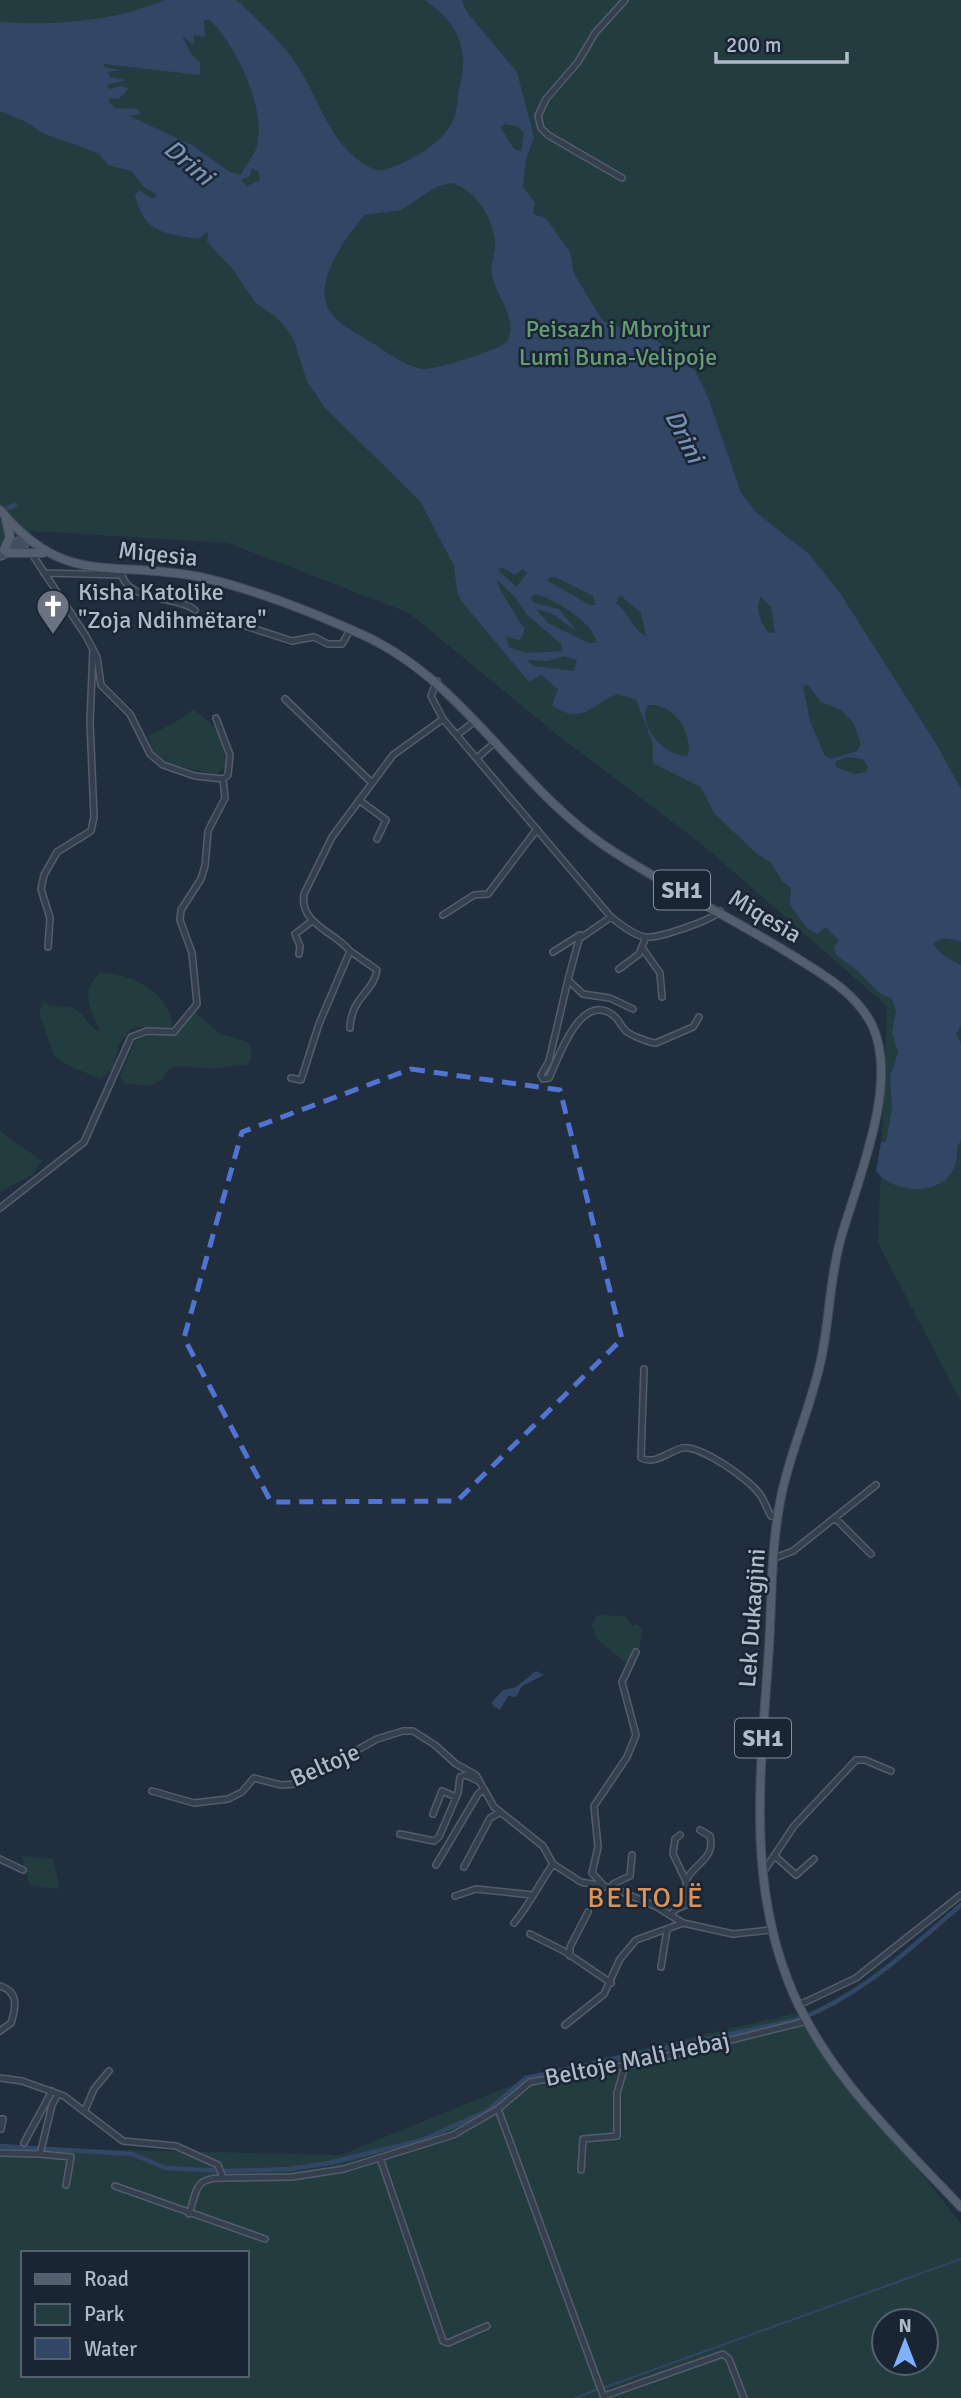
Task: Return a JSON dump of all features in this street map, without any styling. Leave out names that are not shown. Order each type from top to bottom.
[{"type":"main road","name":"SH1","points":[[2,512],[27,538],[51,555]]},
{"type":"main road","points":[[2,512],[10,534],[3,552]]},
{"type":"main road","points":[[3,552],[27,538]]},
{"type":"main road","points":[[3,552],[30,551],[51,555]]},
{"type":"main road","name":"Miqesia","points":[[51,555],[71,564],[121,572],[149,569],[203,578],[350,630],[396,652],[436,681],[538,791],[572,822],[624,858],[720,911],[842,989],[872,1025],[879,1052],[879,1087],[870,1147],[835,1262],[819,1371],[790,1461]]},
{"type":"main road","name":"Lek Dukagjini","points":[[790,1461],[778,1517],[775,1558],[760,1795],[761,1874],[771,1930],[800,2007]]},
{"type":"main road","name":"SH1","points":[[800,2007],[837,2069],[861,2099],[961,2207]]},
{"type":"street","points":[[622,178],[548,135],[541,128],[538,116],[547,99],[578,62],[595,33],[625,0]]},
{"type":"street","points":[[30,551],[93,650],[101,685],[130,714],[150,754],[163,765],[195,776],[223,779],[228,775],[230,755],[216,718]]},
{"type":"street","points":[[44,573],[121,572],[125,583],[145,594],[186,604],[195,610]]},
{"type":"street","points":[[233,622],[292,641],[314,637],[334,645],[342,644],[350,630]]},
{"type":"street","points":[[48,947],[50,918],[41,889],[44,875],[57,852],[91,831],[94,817],[90,722],[93,650]]},
{"type":"street","points":[[436,681],[432,696],[443,719],[611,916],[646,937],[696,923],[720,911]]},
{"type":"street","points":[[285,699],[372,783]]},
{"type":"street","points":[[350,1028],[353,1008],[376,977],[377,970],[312,921],[303,901],[304,894],[332,837],[396,751],[443,719]]},
{"type":"street","points":[[457,735],[475,721]]},
{"type":"street","points":[[477,758],[494,743]]},
{"type":"street","points":[[0,1208],[84,1142],[131,1037],[147,1031],[174,1032],[197,1004],[192,953],[180,920],[181,910],[205,866],[208,831],[225,798],[223,779]]},
{"type":"street","points":[[359,800],[386,820],[377,839]]},
{"type":"street","points":[[443,915],[474,895],[488,894],[537,829]]},
{"type":"street","points":[[553,952],[611,916]]},
{"type":"street","points":[[299,954],[300,946],[295,934],[312,921]]},
{"type":"street","points":[[587,931],[577,943],[549,1060],[541,1075],[546,1080],[569,1033],[592,1013],[607,1011],[617,1018],[626,1031],[656,1043],[693,1027],[699,1017]]},
{"type":"street","points":[[619,969],[643,949],[646,937]]},
{"type":"street","points":[[643,949],[660,973],[662,997]]},
{"type":"street","points":[[290,1078],[301,1080],[319,1024],[350,951]]},
{"type":"street","points":[[568,979],[583,994],[610,998],[632,1009]]},
{"type":"street","name":"Lek Dukagjini","points":[[644,1369],[641,1458],[652,1460],[680,1449],[693,1448],[735,1472],[760,1493],[771,1516],[778,1517]]},
{"type":"street","points":[[775,1558],[793,1551],[876,1485]]},
{"type":"street","points":[[835,1518],[871,1554]]},
{"type":"street","points":[[632,1855],[630,1877],[610,1888],[594,1878],[592,1873],[598,1847],[594,1807],[635,1741],[636,1727],[622,1682],[636,1653]]},
{"type":"street","name":"Beltoje","points":[[152,1791],[201,1803],[237,1797],[254,1778],[281,1785],[296,1784],[377,1739],[407,1731],[424,1736],[456,1764],[473,1773],[499,1812],[543,1846],[553,1864],[581,1882],[610,1888],[683,1923]]},
{"type":"street","points":[[761,1874],[776,1857],[794,1826],[856,1760],[865,1760],[891,1771]]},
{"type":"street","points":[[400,1834],[434,1841],[439,1837],[456,1797],[462,1775],[478,1781]]},
{"type":"street","points":[[436,1865],[471,1805],[483,1790]]},
{"type":"street","points":[[433,1814],[442,1791],[456,1797]]},
{"type":"street","points":[[464,1867],[491,1818],[499,1812]]},
{"type":"street","points":[[686,1881],[689,1874],[706,1859],[710,1850],[710,1836],[700,1830]]},
{"type":"street","points":[[671,1916],[674,1910],[688,1904],[686,1881],[673,1854],[675,1839],[680,1835]]},
{"type":"street","points":[[776,1857],[796,1875],[814,1858]]},
{"type":"street","points":[[0,1859],[23,1870]]},
{"type":"street","points":[[514,1923],[534,1899],[533,1895],[553,1864]]},
{"type":"street","points":[[456,1896],[477,1889],[533,1895]]},
{"type":"street","points":[[800,2007],[856,1978],[961,1895]]},
{"type":"street","points":[[570,1956],[570,1947],[588,1912]]},
{"type":"street","points":[[565,2025],[593,2005],[611,1983],[620,1959],[636,1940],[683,1923],[733,1934],[771,1930]]},
{"type":"street","points":[[661,1967],[667,1930]]},
{"type":"street","points":[[530,1934],[611,1983]]},
{"type":"street","points":[[0,1986],[9,1990],[15,2000],[12,2020],[2,2028]]},
{"type":"street","name":"Beltoje Mali Hebaj","points":[[222,2174],[278,2178],[320,2173],[380,2158],[443,2139],[498,2109],[530,2082],[625,2066],[807,2021]]},
{"type":"street","points":[[581,2170],[583,2138],[617,2136],[617,2093],[625,2066]]},
{"type":"street","points":[[85,2110],[94,2089],[109,2071]]},
{"type":"street","points":[[0,2078],[55,2092],[85,2110],[123,2141],[181,2147],[222,2174]]},
{"type":"street","points":[[24,2144],[55,2092]]},
{"type":"street","points":[[41,2150],[55,2092]]},
{"type":"street","points":[[498,2109],[603,2395],[723,2354],[729,2359],[744,2398]]},
{"type":"street","points":[[0,2119],[3,2119],[1,2129]]},
{"type":"street","points":[[1,2153],[41,2150],[71,2157],[66,2185]]},
{"type":"street","points":[[380,2158],[443,2341],[450,2342],[487,2326]]},
{"type":"street","points":[[190,2214],[201,2182],[222,2174]]},
{"type":"street","points":[[115,2186],[265,2239]]},
{"type":"highlighted area","points":[[411,1069],[560,1090],[622,1339],[457,1501],[271,1502],[184,1338],[242,1132]]},
{"type":"green space","name":"Peisazh i Mbrojtur Lumi Buna-Velipoje","points":[[0,0],[961,0],[961,1402],[878,1243],[887,1006],[705,847],[555,733],[409,613],[228,543],[14,530],[5,532],[5,542],[0,546]]},
{"type":"green space","points":[[193,709],[214,727],[224,747],[225,767],[216,775],[171,764],[154,755],[148,736],[181,719]]},
{"type":"green space","points":[[99,973],[124,976],[148,987],[165,1004],[172,1028],[131,1029],[119,1044],[113,1069],[101,1079],[69,1066],[54,1056],[39,1012],[44,1002],[51,1006],[72,1008],[101,1032],[91,1010],[88,995],[89,988]]},
{"type":"green space","points":[[195,1012],[220,1034],[248,1042],[252,1053],[249,1064],[210,1069],[179,1066],[168,1070],[161,1080],[150,1086],[125,1084],[120,1076],[135,1041],[151,1034],[175,1035]]},
{"type":"green space","points":[[0,1131],[42,1161],[32,1175],[0,1192]]},
{"type":"green space","points":[[597,1615],[625,1616],[633,1626],[638,1623],[642,1631],[638,1657],[625,1662],[598,1640],[591,1626]]},
{"type":"green space","points":[[22,1856],[53,1859],[60,1889],[29,1885]]},
{"type":"green space","points":[[796,2013],[961,2224],[961,2398],[0,2398],[0,2147],[341,2155],[547,2071]]},
{"type":"water","name":"Drini","points":[[165,0],[235,0],[241,4],[292,58],[345,148],[358,160],[376,170],[398,165],[431,146],[445,133],[455,114],[462,72],[462,48],[453,27],[425,0],[461,0],[469,15],[517,72],[534,137],[526,159],[523,187],[535,203],[533,214],[546,218],[570,252],[574,274],[603,321],[657,341],[695,371],[708,397],[741,493],[757,513],[809,554],[840,593],[938,747],[961,789],[961,941],[942,938],[933,944],[944,956],[961,965],[961,1025],[956,1034],[961,1044],[961,1140],[949,1176],[938,1184],[911,1189],[885,1180],[876,1171],[881,1142],[886,1142],[892,1108],[890,1076],[898,1053],[892,1033],[896,1011],[892,999],[879,993],[857,970],[836,955],[834,947],[839,941],[826,927],[817,934],[808,929],[790,905],[791,888],[783,882],[771,863],[756,853],[714,813],[701,787],[653,763],[653,744],[636,700],[618,694],[580,714],[572,714],[552,705],[558,689],[541,675],[529,682],[462,602],[457,591],[454,566],[420,501],[324,407],[307,381],[293,338],[276,317],[255,302],[231,267],[207,242],[208,232],[198,239],[157,230],[144,218],[135,196],[139,190],[151,198],[156,197],[156,194],[145,188],[131,171],[108,165],[98,153],[42,133],[26,122],[0,111],[0,22],[84,20],[146,7]],"holes":[[[204,20],[210,20],[230,46],[247,78],[259,130],[254,154],[241,175],[230,172],[192,145],[129,116],[141,114],[138,109],[115,108],[109,101],[110,98],[119,99],[128,89],[122,86],[109,89],[107,85],[126,80],[110,77],[108,72],[121,70],[104,67],[104,64],[200,75],[200,62],[192,55],[182,36],[194,45],[194,35],[205,37]],[[506,124],[518,127],[524,133],[521,151],[514,149],[500,127]],[[252,168],[258,171],[260,180],[247,186],[241,180],[250,176]],[[451,183],[469,192],[489,218],[495,239],[492,272],[511,325],[507,341],[467,359],[423,369],[396,358],[337,320],[325,299],[328,273],[341,246],[365,215],[401,210],[436,187]],[[501,567],[515,575],[523,569],[527,573],[516,587],[498,570]],[[549,577],[555,577],[593,596],[596,605],[590,605],[548,581]],[[497,580],[516,598],[526,614],[561,644],[562,651],[527,653],[509,647],[506,637],[520,640],[525,629]],[[536,594],[563,606],[589,628],[596,643],[589,643],[548,623],[536,609],[553,614],[578,633],[559,609],[533,603],[531,597]],[[620,595],[641,613],[646,636],[616,603]],[[761,597],[771,607],[775,633],[768,632],[758,611]],[[563,656],[577,660],[574,671],[534,666],[526,660],[548,661]],[[808,685],[821,702],[841,710],[853,722],[861,745],[857,751],[831,759],[825,756],[810,721],[803,686]],[[648,705],[666,709],[680,721],[684,729],[688,738],[688,756],[671,752],[655,739],[645,714]],[[847,757],[863,759],[868,768],[866,772],[855,774],[836,767],[835,762]]]},
{"type":"water","points":[[536,1671],[544,1675],[522,1686],[516,1697],[508,1696],[500,1710],[493,1706],[492,1702],[503,1690],[516,1687]]},
{"type":"waterway","points":[[8,508],[15,505]]},
{"type":"waterway","points":[[0,2146],[132,2154],[166,2168],[227,2171],[290,2169],[329,2163],[422,2140],[487,2111],[526,2078],[800,2019],[866,1983],[961,1905]]},
{"type":"waterway","points":[[603,2388],[961,2259]]},
{"type":"waterway","points":[[576,2398],[598,2389]]},
{"type":"place","name":"Kisha Katolike \"Zoja Ndihmëtare\"","points":[[53,636]]},
{"type":"district","name":"BELTOJË","points":[[646,1897]]}]
